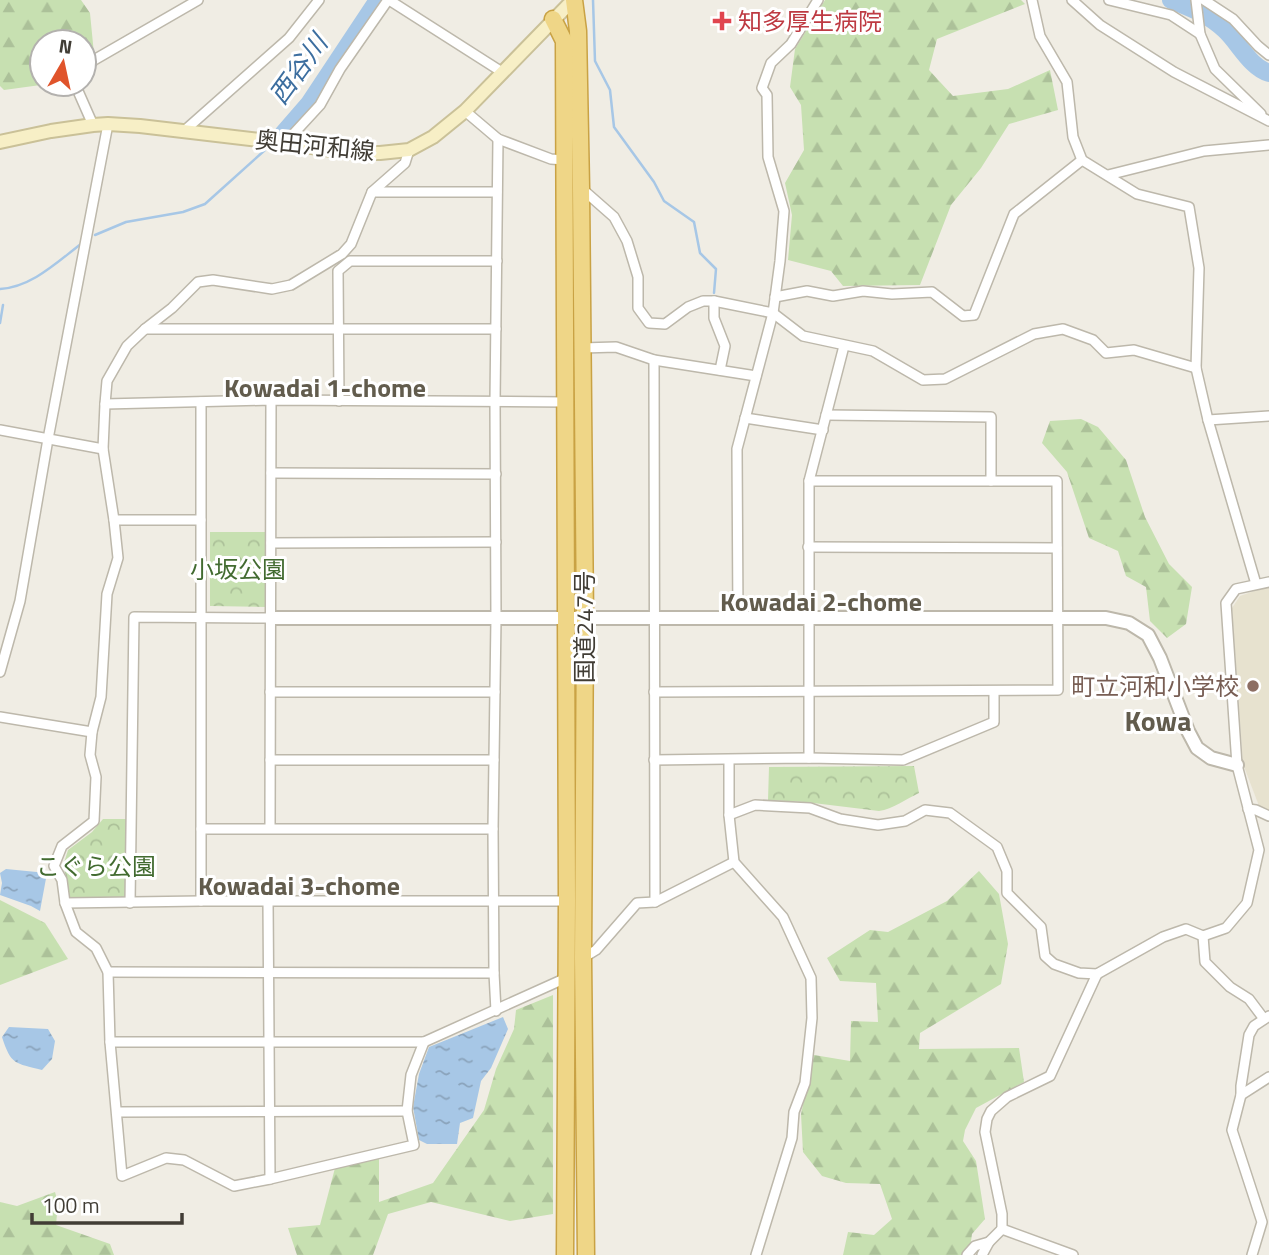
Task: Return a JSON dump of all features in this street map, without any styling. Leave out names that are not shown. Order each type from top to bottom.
[{"type":"highway","name":"国道247号","points":[[573,0],[578,31],[581,188],[586,1255]]},
{"type":"highway","name":"国道247号","points":[[553,19],[564,41],[567,901],[565,1255]]},
{"type":"main road","name":"奥田河和線","points":[[0,142],[51,131],[108,124],[352,153],[409,150],[433,137],[465,111],[573,0]]},
{"type":"street","points":[[98,58],[198,0]]},
{"type":"street","points":[[184,131],[289,38],[318,0]]},
{"type":"street","points":[[285,143],[320,105],[340,69],[389,0],[502,72]]},
{"type":"street","points":[[738,618],[737,449],[773,313],[784,211],[768,157],[767,95],[762,88],[771,63],[791,44],[818,0]]},
{"type":"street","points":[[1032,0],[1040,36],[1067,82],[1073,137],[1082,160],[1137,194],[1189,207],[1199,268],[1196,368],[1256,584]]},
{"type":"street","points":[[1072,0],[1100,25],[1174,72],[1268,120]]},
{"type":"street","points":[[1109,0],[1171,15],[1199,29]]},
{"type":"street","points":[[1196,0],[1199,29],[1215,69],[1268,120]]},
{"type":"street","points":[[1205,0],[1233,19],[1269,55]]},
{"type":"street","points":[[81,98],[93,125]]},
{"type":"street","points":[[465,111],[498,139],[551,159],[564,160]]},
{"type":"street","points":[[0,673],[20,601],[108,124]]},
{"type":"street","points":[[496,1010],[494,760],[498,139]]},
{"type":"street","points":[[1108,175],[1204,151],[1269,145]]},
{"type":"street","points":[[409,150],[405,163],[372,192],[351,244],[342,254],[291,285],[272,289],[214,280],[198,282],[127,346],[107,381],[103,449],[118,558],[107,594],[101,696],[92,732],[90,755],[96,777],[94,821],[62,846],[54,866],[62,880],[65,903],[76,932],[96,948],[108,972],[110,1042],[122,1176],[166,1158],[184,1160],[234,1186],[414,1145],[407,1111],[411,1075],[424,1042]]},
{"type":"street","points":[[775,297],[807,291],[833,296],[863,291],[892,294],[932,292],[963,316],[974,315],[1014,214],[1082,160]]},
{"type":"street","points":[[581,188],[614,217],[627,241],[638,277],[638,308],[649,323],[665,324],[688,307],[703,301],[773,313],[803,336],[873,351],[923,380],[945,379],[1034,334],[1063,329],[1093,340],[1106,353],[1134,350],[1196,368]]},
{"type":"street","points":[[372,192],[497,192]]},
{"type":"street","points":[[339,401],[338,271],[350,261],[497,261]]},
{"type":"street","points":[[714,301],[714,318],[725,346],[720,370]]},
{"type":"street","points":[[145,329],[496,329]]},
{"type":"street","points":[[809,758],[809,481],[844,346]]},
{"type":"street","points":[[582,348],[616,347],[654,360],[756,376]]},
{"type":"street","points":[[654,360],[654,902]]},
{"type":"street","points":[[104,404],[271,400],[566,402]]},
{"type":"street","points":[[270,828],[271,400]]},
{"type":"street","points":[[201,402],[201,901]]},
{"type":"street","points":[[827,415],[991,417],[991,481]]},
{"type":"street","points":[[1208,419],[1269,416]]},
{"type":"street","points":[[745,418],[823,430]]},
{"type":"street","points":[[0,430],[103,449]]},
{"type":"street","points":[[271,473],[496,474]]},
{"type":"street","points":[[654,692],[1058,690],[1057,481],[809,481]]},
{"type":"street","points":[[114,520],[201,520]]},
{"type":"street","points":[[271,543],[496,542]]},
{"type":"street","points":[[808,547],[1057,548]]},
{"type":"street","points":[[729,815],[755,805],[810,807],[840,819],[878,825],[905,821],[925,810],[950,813],[997,847],[1007,870],[1007,893],[1041,927],[1045,956],[1054,964],[1079,973],[1097,974],[1163,937],[1186,929],[1203,936],[1226,928],[1247,902],[1259,850],[1237,765],[1226,603],[1237,589],[1269,582]]},
{"type":"street","points":[[130,903],[134,617],[1106,618],[1129,623],[1148,635],[1197,748],[1211,758],[1237,765]]},
{"type":"street","points":[[654,760],[903,760],[993,722],[994,691]]},
{"type":"street","points":[[270,692],[495,692]]},
{"type":"street","points":[[0,717],[92,732]]},
{"type":"street","points":[[270,760],[494,760]]},
{"type":"street","points":[[729,761],[729,815],[733,862],[783,917],[811,978],[812,1018],[805,1083],[794,1112],[792,1138],[756,1255]]},
{"type":"street","points":[[1248,809],[1269,816]]},
{"type":"street","points":[[201,829],[494,829]]},
{"type":"street","points":[[583,958],[596,950],[637,903],[654,902],[733,862]]},
{"type":"street","points":[[268,901],[270,1179]]},
{"type":"street","points":[[65,903],[567,901]]},
{"type":"street","points":[[1203,936],[1205,962],[1267,1018],[1254,1026],[1249,1035],[1241,1095],[1232,1130],[1266,1219],[1252,1255]]},
{"type":"street","points":[[108,972],[494,973]]},
{"type":"street","points":[[982,1255],[989,1242],[1002,1229],[1002,1214],[985,1132],[986,1119],[1007,1097],[1050,1076],[1097,974]]},
{"type":"street","points":[[110,1042],[424,1042],[566,978]]},
{"type":"street","points":[[1241,1095],[1269,1077]]},
{"type":"street","points":[[117,1112],[407,1111]]},
{"type":"street","points":[[1002,1229],[1073,1255]]},
{"type":"street","points":[[967,1255],[975,1246],[989,1242]]},
{"type":"shaded area","name":"町立河和小学校","points":[[1269,588],[1269,811],[1259,806],[1243,764],[1232,608],[1240,596]]},
{"type":"green space","points":[[0,0],[81,0],[90,13],[91,28],[28,28],[28,87],[4,90],[0,86]]},
{"type":"green space","points":[[825,0],[1021,0],[1025,4],[937,39],[929,70],[953,96],[1008,89],[1050,70],[1058,110],[1009,124],[981,168],[951,205],[920,285],[843,286],[831,271],[788,260],[792,215],[785,183],[804,150],[801,105],[790,87],[795,49]]},
{"type":"green space","points":[[1081,419],[1098,427],[1126,460],[1145,517],[1169,564],[1192,587],[1186,624],[1167,638],[1150,621],[1146,587],[1126,576],[1118,551],[1089,538],[1067,472],[1042,443],[1050,421]]},
{"type":"green space","name":"小坂公園","points":[[210,532],[266,532],[266,607],[210,606]]},
{"type":"green space","points":[[914,766],[919,793],[884,810],[768,800],[769,767]]},
{"type":"green space","name":"こぐら公園","points":[[103,819],[127,819],[127,894],[123,897],[69,897],[63,866],[68,850],[92,832]]},
{"type":"green space","points":[[979,871],[999,894],[1008,944],[1001,984],[920,1033],[919,1049],[1019,1048],[1024,1082],[976,1108],[965,1130],[963,1141],[976,1161],[985,1219],[972,1234],[969,1255],[843,1255],[848,1232],[874,1235],[892,1219],[880,1184],[846,1183],[822,1176],[803,1152],[801,1114],[814,1055],[850,1061],[851,1021],[878,1022],[876,983],[840,981],[827,958],[870,930],[888,932],[947,901]]},
{"type":"green space","points":[[0,900],[45,923],[68,959],[0,985]]},
{"type":"green space","points":[[553,995],[553,1214],[510,1221],[431,1202],[388,1214],[373,1255],[297,1255],[288,1228],[320,1225],[335,1168],[379,1158],[379,1202],[433,1183],[484,1110],[496,1069],[514,1029],[516,1010]]},
{"type":"green space","points":[[55,1192],[58,1203],[56,1225],[110,1244],[114,1255],[0,1255],[0,1202],[17,1206]]},
{"type":"water","points":[[6,869],[47,873],[40,911],[0,895],[0,873]]},
{"type":"water","points":[[503,1017],[508,1029],[491,1068],[481,1081],[473,1118],[460,1123],[457,1144],[427,1144],[419,1140],[413,1107],[419,1074],[429,1047]]},
{"type":"water","points":[[9,1027],[48,1029],[55,1041],[52,1059],[42,1070],[20,1064],[11,1058],[2,1037]]},
{"type":"waterway","name":"西谷川","points":[[283,134],[309,104],[378,0]]},
{"type":"waterway","points":[[593,0],[595,61],[610,90],[614,127],[654,182],[664,201],[694,222],[700,253],[716,269],[714,293]]},
{"type":"waterway","points":[[1171,0],[1213,20],[1230,35],[1256,66],[1269,73]]},
{"type":"waterway","points":[[95,235],[126,222],[183,212],[205,204],[265,150]]},
{"type":"waterway","points":[[0,289],[33,279],[81,244]]},
{"type":"waterway","points":[[0,323],[3,305]]},
{"type":"place","name":"知多厚生病院","points":[[722,21]]},
{"type":"place","name":"町立河和小学校","points":[[1253,686]]},
{"type":"district","name":"Kowadai 1-chome","points":[[325,387]]},
{"type":"district","name":"Kowadai 2-chome","points":[[821,601]]},
{"type":"district","name":"Kowa","points":[[1158,720]]},
{"type":"district","name":"Kowadai 3-chome","points":[[299,885]]}]
